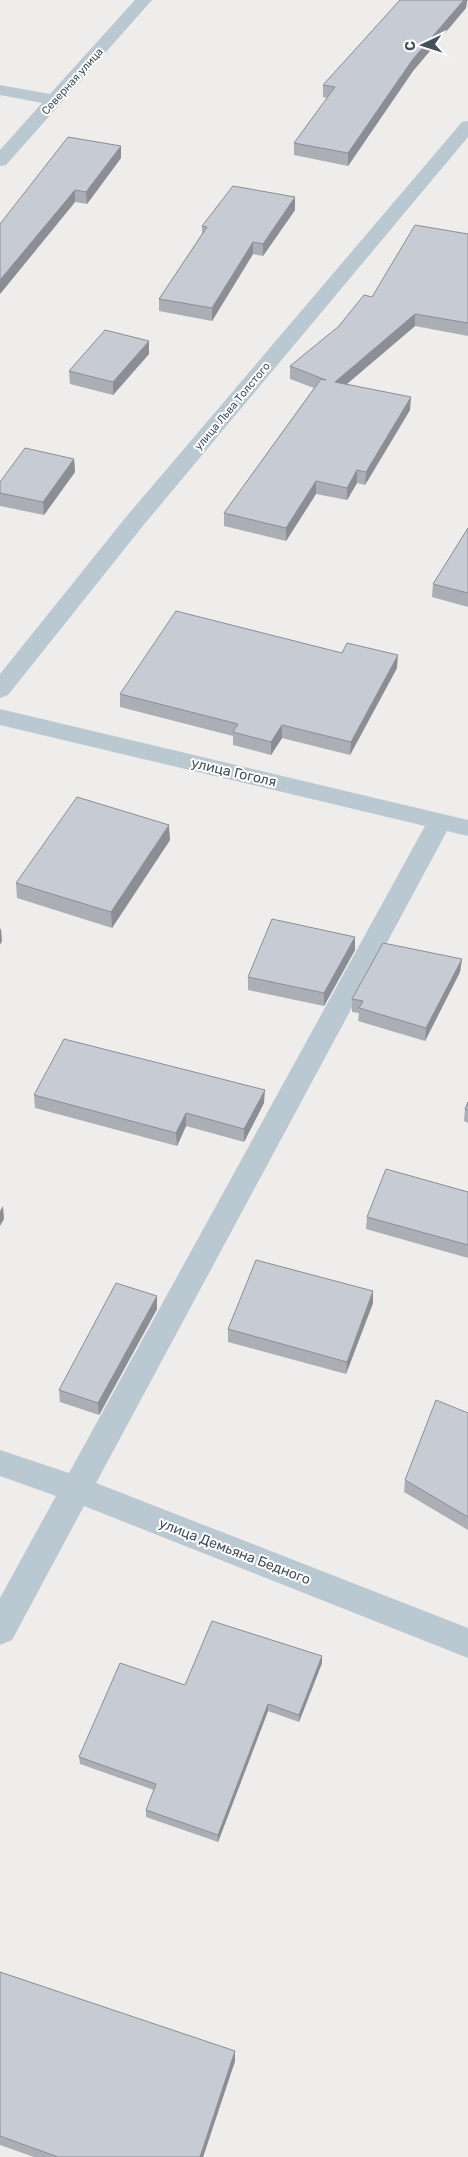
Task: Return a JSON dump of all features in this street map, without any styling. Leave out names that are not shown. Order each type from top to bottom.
[{"type":"street","name":"Северная улица","points":[[0,161],[144,0]]},
{"type":"street","points":[[0,90],[55,100]]},
{"type":"street","name":"улица Льва Толстого","points":[[0,690],[134,522],[468,126]]},
{"type":"street","name":"улица Гоголя","points":[[0,716],[468,828]]},
{"type":"street","points":[[0,1630],[440,821]]},
{"type":"street","name":"улица Демьяна Бедного","points":[[0,1463],[76,1489],[468,1643]]},
{"type":"building","points":[[400,0],[464,0],[413,59],[348,153],[294,143],[335,87],[323,85]]},
{"type":"building","points":[[68,137],[121,146],[86,192],[75,190],[0,280],[0,224]]},
{"type":"building","points":[[233,186],[295,197],[263,244],[253,242],[212,308],[159,299],[207,227],[202,226]]},
{"type":"building","points":[[415,225],[468,234],[468,323],[415,314],[335,382],[411,397],[366,472],[357,470],[347,488],[316,481],[286,528],[224,513],[321,379],[326,380],[290,366],[338,327],[364,295],[372,297]]},
{"type":"building","points":[[105,330],[149,341],[113,382],[69,371]]},
{"type":"building","points":[[25,448],[74,459],[43,502],[0,493],[0,482]]},
{"type":"building","points":[[468,528],[468,593],[433,584]]},
{"type":"building","points":[[176,611],[342,653],[347,643],[398,655],[351,742],[282,725],[271,742],[233,732],[238,724],[120,694]]},
{"type":"building","points":[[77,797],[169,825],[111,912],[16,883]]},
{"type":"building","points":[[272,919],[355,937],[324,993],[248,977]]},
{"type":"building","points":[[383,943],[462,959],[426,1028],[359,1008],[363,1001],[352,999]]},
{"type":"building","points":[[64,1039],[265,1090],[244,1129],[186,1113],[176,1133],[34,1095]]},
{"type":"building","points":[[386,1169],[468,1192],[468,1245],[367,1217]]},
{"type":"building","points":[[256,1260],[373,1291],[347,1362],[228,1329]]},
{"type":"building","points":[[116,1283],[157,1296],[98,1403],[59,1390]]},
{"type":"building","points":[[436,1400],[468,1413],[468,1517],[405,1480]]},
{"type":"building","points":[[212,1621],[322,1656],[299,1715],[268,1704],[218,1835],[146,1810],[156,1784],[79,1757],[120,1663],[185,1685]]},
{"type":"building","points":[[0,1972],[235,2051],[200,2157],[58,2157],[0,2136]]}]
